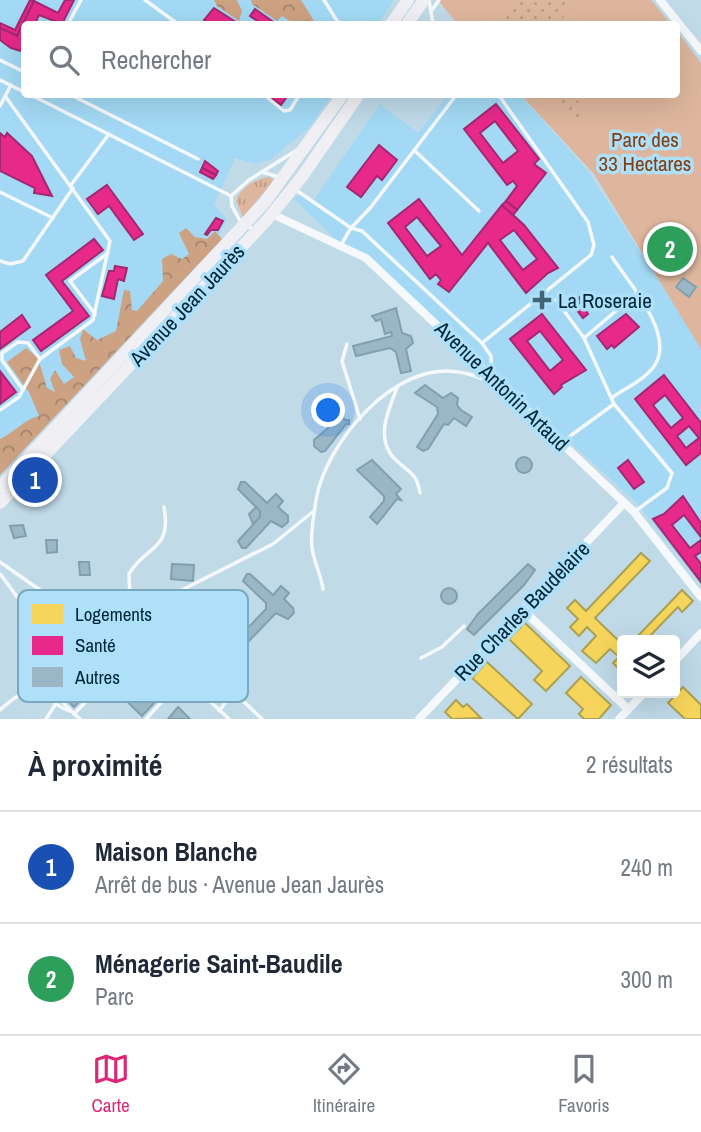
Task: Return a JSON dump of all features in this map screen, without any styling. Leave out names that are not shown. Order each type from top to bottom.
[{"type":"main road","points":[[393,21],[408,0]]},
{"type":"main road","points":[[410,21],[428,3]]},
{"type":"main road","name":"Avenue Jean Jaurès","points":[[0,487],[243,226],[282,180],[340,98]]},
{"type":"main road","name":"Avenue Jean Jaurès","points":[[0,503],[259,230],[293,188],[356,98]]},
{"type":"street","points":[[660,0],[677,21]]},
{"type":"street","points":[[680,25],[701,51]]},
{"type":"street","name":"Avenue Antonin Artaud","points":[[272,214],[366,258],[634,512],[701,597]]},
{"type":"street","name":"Rue Charles Baudelaire","points":[[419,719],[624,503]]},
{"type":"street","points":[[523,610],[628,709]]},
{"type":"street","points":[[680,656],[701,634]]},
{"type":"street","points":[[619,719],[639,698]]},
{"type":"lane","points":[[70,21],[80,0]]},
{"type":"lane","points":[[145,0],[174,21]]},
{"type":"lane","points":[[324,0],[337,21]]},
{"type":"lane","points":[[432,21],[428,3],[439,0]]},
{"type":"lane","points":[[0,60],[21,70]]},
{"type":"lane","points":[[0,80],[21,90]]},
{"type":"lane","points":[[0,106],[10,85]]},
{"type":"lane","points":[[0,410],[23,390],[40,359],[93,320],[108,253],[109,236],[5,96]]},
{"type":"lane","points":[[37,98],[231,196]]},
{"type":"lane","points":[[77,98],[198,159]]},
{"type":"lane","points":[[268,98],[285,111],[290,110],[298,98]]},
{"type":"lane","points":[[341,245],[351,228],[454,98]]},
{"type":"lane","points":[[482,343],[590,255],[594,245],[588,222],[501,98]]},
{"type":"lane","points":[[0,261],[10,264],[23,261],[109,134]]},
{"type":"lane","points":[[231,196],[262,172],[311,141]]},
{"type":"lane","points":[[415,150],[479,211]]},
{"type":"lane","points":[[262,172],[282,180],[351,228],[362,231],[482,343],[491,356],[492,376]]},
{"type":"lane","points":[[0,192],[53,218]]},
{"type":"lane","points":[[231,196],[232,206],[243,226],[259,230]]},
{"type":"lane","points":[[95,314],[70,281],[108,253]]},
{"type":"lane","points":[[612,257],[660,334],[660,352],[655,365],[614,397]]},
{"type":"lane","points":[[584,338],[636,294]]},
{"type":"lane","points":[[556,300],[584,338],[614,397],[614,404],[669,465],[672,473],[667,488],[634,512]]},
{"type":"lane","points":[[23,390],[2,360],[2,353],[18,342],[28,343],[40,359]]},
{"type":"lane","points":[[347,344],[342,361],[360,419]]},
{"type":"lane","points":[[323,589],[312,548],[315,510],[328,466],[376,399],[423,373],[446,370],[471,374],[496,390],[503,386]]},
{"type":"lane","points":[[398,386],[383,430],[387,447],[397,461],[418,478],[420,493]]},
{"type":"lane","points":[[561,442],[614,404]]},
{"type":"lane","points":[[0,493],[19,466]]},
{"type":"lane","points":[[130,590],[129,575],[163,538],[167,524],[164,507]]},
{"type":"lane","points":[[182,590],[273,544],[315,510]]},
{"type":"lane","points":[[0,562],[40,590]]},
{"type":"lane","points":[[0,574],[18,595]]},
{"type":"lane","points":[[421,658],[442,648],[464,626]]},
{"type":"lane","points":[[0,710],[18,692]]},
{"type":"lane","points":[[53,702],[73,713]]},
{"type":"lane","points":[[64,702],[80,719]]},
{"type":"lane","points":[[73,713],[84,702]]},
{"type":"lane","points":[[146,719],[162,702]]},
{"type":"lane","points":[[210,702],[229,719]]},
{"type":"lane","points":[[219,710],[226,702]]},
{"type":"lane","points":[[244,702],[262,719]]},
{"type":"lane","points":[[46,719],[55,705]]},
{"type":"shaded area","points":[[0,0],[394,0],[380,21],[21,21],[21,98],[330,98],[309,128],[271,159],[256,164],[235,158],[214,204],[227,219],[219,234],[222,239],[0,475]]},
{"type":"shaded area","name":"La Roseraie","points":[[446,98],[523,98],[588,171],[698,342],[701,349],[701,585],[636,502],[366,258],[341,245],[294,199],[302,192],[313,201],[380,104],[418,133]]},
{"type":"green space","points":[[214,0],[237,0],[242,11],[239,21],[217,6]]},
{"type":"green space","points":[[251,0],[301,0],[314,21],[290,21],[282,16],[277,21],[252,4]]},
{"type":"green space","points":[[438,0],[651,0],[668,21],[455,21]]},
{"type":"green space","points":[[520,0],[572,0],[575,3],[560,21],[503,21]]},
{"type":"green space","name":"Parc des 33 Hectares","points":[[680,35],[701,63],[701,349],[594,174],[524,98],[680,98]]},
{"type":"green space","points":[[548,98],[577,98],[583,114],[574,124]]},
{"type":"green space","points":[[269,177],[274,180],[243,217],[236,201],[238,196],[249,184]]},
{"type":"green space","points":[[186,228],[195,237],[207,239],[215,231],[222,239],[0,475],[0,439],[28,420],[39,416],[29,392],[7,362],[26,348],[38,358],[47,388],[55,392],[50,379],[55,370],[64,384],[74,377],[62,364],[59,350],[70,346],[76,358],[86,361],[80,339],[83,329],[97,340],[116,331],[124,290],[130,291],[132,310],[137,311],[163,281],[162,259],[171,254],[182,259],[189,254],[179,233]]},
{"type":"building: Logements","points":[[641,553],[650,561],[595,618],[617,639],[617,655],[610,649],[596,663],[582,651],[596,636],[587,627],[579,636],[570,627],[578,619],[567,608],[575,600],[586,611]]},
{"type":"building: Logements","points":[[682,590],[693,601],[682,612],[678,607],[651,635],[639,635]]},
{"type":"building: Logements","points":[[525,623],[570,666],[546,691],[534,680],[542,671],[509,639]]},
{"type":"building: Logements","points":[[487,662],[532,704],[518,719],[472,678]]},
{"type":"building: Logements","points":[[581,677],[611,705],[599,719],[584,719],[579,714],[583,709],[566,693]]},
{"type":"building: Logements","points":[[683,687],[701,705],[701,719],[685,719],[668,703],[673,698],[680,698]]},
{"type":"building: Logements","points":[[456,700],[463,707],[467,704],[481,718],[452,719],[445,712]]},
{"type":"building: Santé","points":[[30,0],[34,1],[24,21],[21,21],[17,36],[0,28],[0,23],[15,30]]},
{"type":"building: Santé","points":[[65,0],[74,0],[64,21],[54,21],[39,15],[36,21],[24,21],[34,1],[58,13]]},
{"type":"building: Santé","points":[[214,8],[234,21],[206,21]]},
{"type":"building: Santé","points":[[255,9],[272,21],[258,21],[250,16]]},
{"type":"building: Santé","points":[[0,28],[17,36],[21,28],[21,51],[0,40]]},
{"type":"building: Santé","points":[[271,98],[286,98],[281,105]]},
{"type":"building: Santé","points":[[496,104],[539,159],[534,164],[546,173],[517,210],[506,201],[517,186],[513,181],[507,185],[464,129]],"holes":[[[495,121],[518,151],[503,163],[480,133]]]},
{"type":"building: Santé","points":[[0,133],[5,137],[7,133],[32,156],[52,196],[34,193],[35,188],[0,171]]},
{"type":"building: Santé","points":[[379,145],[397,160],[382,180],[377,176],[361,197],[347,187]]},
{"type":"building: Santé","points":[[205,161],[218,171],[216,175],[202,168]]},
{"type":"building: Santé","points":[[202,168],[216,175],[213,179],[200,172]]},
{"type":"building: Santé","points":[[107,185],[143,234],[134,240],[109,206],[98,214],[87,199]]},
{"type":"building: Santé","points":[[419,199],[462,255],[502,205],[524,225],[558,268],[548,273],[526,293],[488,243],[449,292],[438,284],[441,280],[436,274],[430,279],[388,223]],"holes":[[[417,217],[441,246],[427,256],[405,227]],[[514,230],[537,259],[523,270],[500,240]]]},
{"type":"building: Santé","points":[[506,201],[517,210],[513,215],[502,205]]},
{"type":"building: Santé","points":[[216,218],[223,221],[218,230],[205,234]]},
{"type":"building: Santé","points":[[94,239],[103,250],[62,281],[89,316],[41,351],[33,340],[73,311],[46,275]]},
{"type":"building: Santé","points":[[115,266],[127,268],[124,281],[118,279],[114,299],[102,296],[109,271],[114,271]]},
{"type":"building: Santé","points":[[586,292],[593,301],[583,306],[588,314],[583,318],[572,304]]},
{"type":"building: Santé","points":[[542,314],[586,370],[561,385],[554,394],[510,339]],"holes":[[[540,331],[563,360],[550,371],[527,341]]]},
{"type":"building: Santé","points":[[626,314],[639,327],[614,348],[612,345],[607,349],[597,336]]},
{"type":"building: Santé","points":[[22,315],[30,327],[0,349],[0,332]]},
{"type":"building: Santé","points":[[0,371],[16,392],[0,404],[1,386]]},
{"type":"building: Santé","points":[[664,375],[701,423],[701,453],[686,465],[635,399]],"holes":[[[665,395],[683,418],[671,428],[653,405]],[[689,426],[699,438],[686,448],[677,436]]]},
{"type":"building: Santé","points":[[628,460],[644,482],[634,489],[618,468]]},
{"type":"building: Santé","points":[[683,496],[701,523],[701,537],[684,515],[672,525],[690,548],[701,540],[701,552],[695,556],[701,564],[701,582],[653,519],[664,514]]},
{"type":"building: Autres","points":[[683,278],[696,287],[689,297],[676,287]]},
{"type":"building: Autres","points":[[396,308],[402,333],[411,336],[413,343],[406,349],[411,371],[401,373],[396,352],[390,348],[356,356],[353,346],[392,336],[391,332],[385,334],[381,319],[376,321],[372,316]]},
{"type":"building: Autres","points":[[425,385],[443,398],[451,393],[458,398],[457,405],[461,410],[472,417],[466,426],[454,418],[448,425],[444,424],[428,449],[423,451],[417,447],[438,414],[437,407],[415,393]]},
{"type":"building: Autres","points":[[325,396],[345,420],[349,420],[349,424],[346,424],[325,451],[321,452],[314,446],[314,440],[334,423],[316,403]]},
{"type":"building: Autres","points":[[524,457],[530,459],[530,471],[524,473],[518,471],[516,465],[518,459]]},
{"type":"building: Autres","points":[[372,460],[401,489],[396,494],[401,500],[397,499],[377,524],[370,517],[384,501],[384,496],[357,470]]},
{"type":"building: Autres","points":[[241,482],[245,482],[267,503],[276,494],[283,501],[278,507],[288,516],[288,522],[282,527],[271,521],[246,548],[242,548],[238,541],[260,517],[260,511],[238,489]]},
{"type":"building: Autres","points":[[256,507],[260,511],[260,517],[253,524],[249,514]]},
{"type":"building: Autres","points":[[23,525],[26,536],[14,538],[10,526]]},
{"type":"building: Autres","points":[[46,540],[57,540],[57,552],[47,553]]},
{"type":"building: Autres","points":[[79,562],[89,562],[90,575],[80,575]]},
{"type":"building: Autres","points":[[172,564],[194,565],[193,581],[171,579]]},
{"type":"building: Autres","points":[[528,564],[535,570],[524,585],[474,635],[467,629],[478,614]]},
{"type":"building: Autres","points":[[247,574],[250,574],[273,595],[281,586],[289,593],[284,599],[294,613],[288,619],[276,613],[248,642],[248,628],[266,609],[266,603],[243,581]]},
{"type":"building: Autres","points":[[446,588],[452,588],[457,596],[455,602],[446,604],[441,599],[441,593]]},
{"type":"building: Autres","points":[[128,702],[155,702],[142,716]]},
{"type":"building: Autres","points":[[178,707],[190,719],[168,719]]},
{"type":"place","name":"Ménagerie Saint-Baudile","points":[[670,249]]},
{"type":"place","name":"La Roseraie","points":[[542,300]]},
{"type":"place","name":"Maison Blanche","points":[[35,480]]}]
